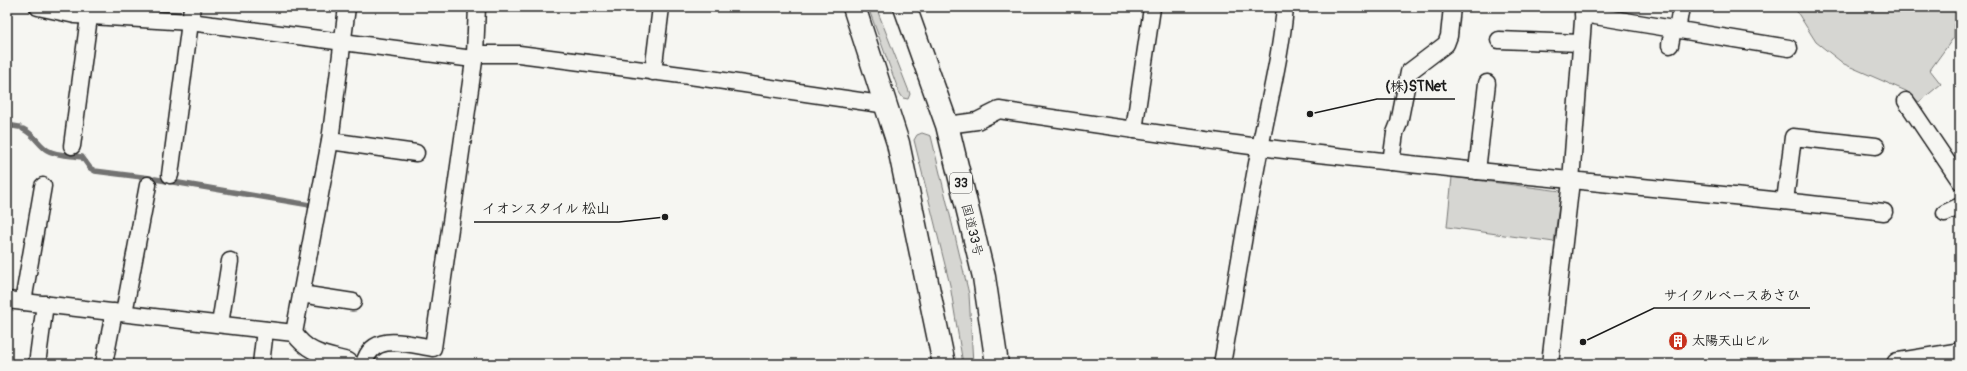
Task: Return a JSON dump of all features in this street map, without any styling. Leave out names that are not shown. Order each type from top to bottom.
[{"type":"highway","points":[[854,7],[887,105],[898,143],[944,364]]},
{"type":"highway","name":"国道33号","points":[[906,7],[947,125],[984,278],[997,364]]},
{"type":"highway","points":[[1898,364],[1960,354]]},
{"type":"street","points":[[346,7],[343,43],[330,141],[294,333],[302,344],[315,352],[348,361],[352,364]]},
{"type":"street","points":[[364,364],[368,353],[378,344],[388,342],[433,348],[474,57],[476,7]]},
{"type":"street","points":[[653,72],[661,7]]},
{"type":"street","points":[[1222,364],[1260,147],[1273,90],[1284,30],[1286,7]]},
{"type":"street","points":[[1392,162],[1395,133],[1399,123],[1409,72],[1446,44],[1449,36],[1452,7]]},
{"type":"street","points":[[1670,45],[1681,7]]},
{"type":"street","points":[[44,8],[89,17],[123,12],[191,15],[343,43],[474,57],[519,54],[887,105]]},
{"type":"street","points":[[1134,130],[1152,8]]},
{"type":"street","points":[[1550,364],[1571,181],[1584,11],[1675,29],[1789,48]]},
{"type":"street","points":[[170,175],[191,15]]},
{"type":"street","points":[[72,146],[89,17]]},
{"type":"street","points":[[1499,40],[1581,43]]},
{"type":"street","points":[[1477,171],[1487,83]]},
{"type":"street","points":[[1906,102],[1960,181]]},
{"type":"street","points":[[947,125],[977,121],[999,110],[1260,147],[1571,181],[1785,200],[1884,212]]},
{"type":"street","points":[[1785,200],[1793,137],[1876,146]]},
{"type":"street","points":[[330,141],[416,153]]},
{"type":"street","points":[[104,364],[119,313],[148,185]]},
{"type":"street","points":[[23,302],[43,186]]},
{"type":"street","points":[[1945,213],[1960,206]]},
{"type":"street","points":[[220,324],[230,261]]},
{"type":"street","points":[[301,294],[353,302]]},
{"type":"street","points":[[7,300],[294,333]]},
{"type":"street","points":[[37,364],[45,304]]},
{"type":"street","points":[[261,364],[265,330]]},
{"type":"shaded area","points":[[868,7],[876,7],[910,94],[908,99],[903,98],[899,92]]},
{"type":"shaded area","points":[[1794,7],[1960,7],[1960,19],[1954,24],[1954,37],[1930,70],[1941,84],[1919,102],[1906,91],[1844,64],[1816,42]]},
{"type":"shaded area","points":[[922,133],[931,136],[969,294],[973,364],[963,364],[950,285],[914,140],[917,135]]},
{"type":"shaded area","points":[[1452,177],[1561,191],[1554,242],[1447,227]]},
{"type":"waterway","points":[[7,125],[19,127]]},
{"type":"waterway","points":[[23,129],[47,150],[59,154],[82,157],[90,168],[95,171],[150,178]]},
{"type":"waterway","points":[[155,179],[310,205]]},
{"type":"place","name":"(株)STNet","points":[[1310,114]]},
{"type":"place","name":"イオンスタイル 松山","points":[[665,217]]},
{"type":"place","name":"太陽天山ビル","points":[[1678,341]]},
{"type":"place","name":"サイクルベースあさひ","points":[[1583,342]]}]
